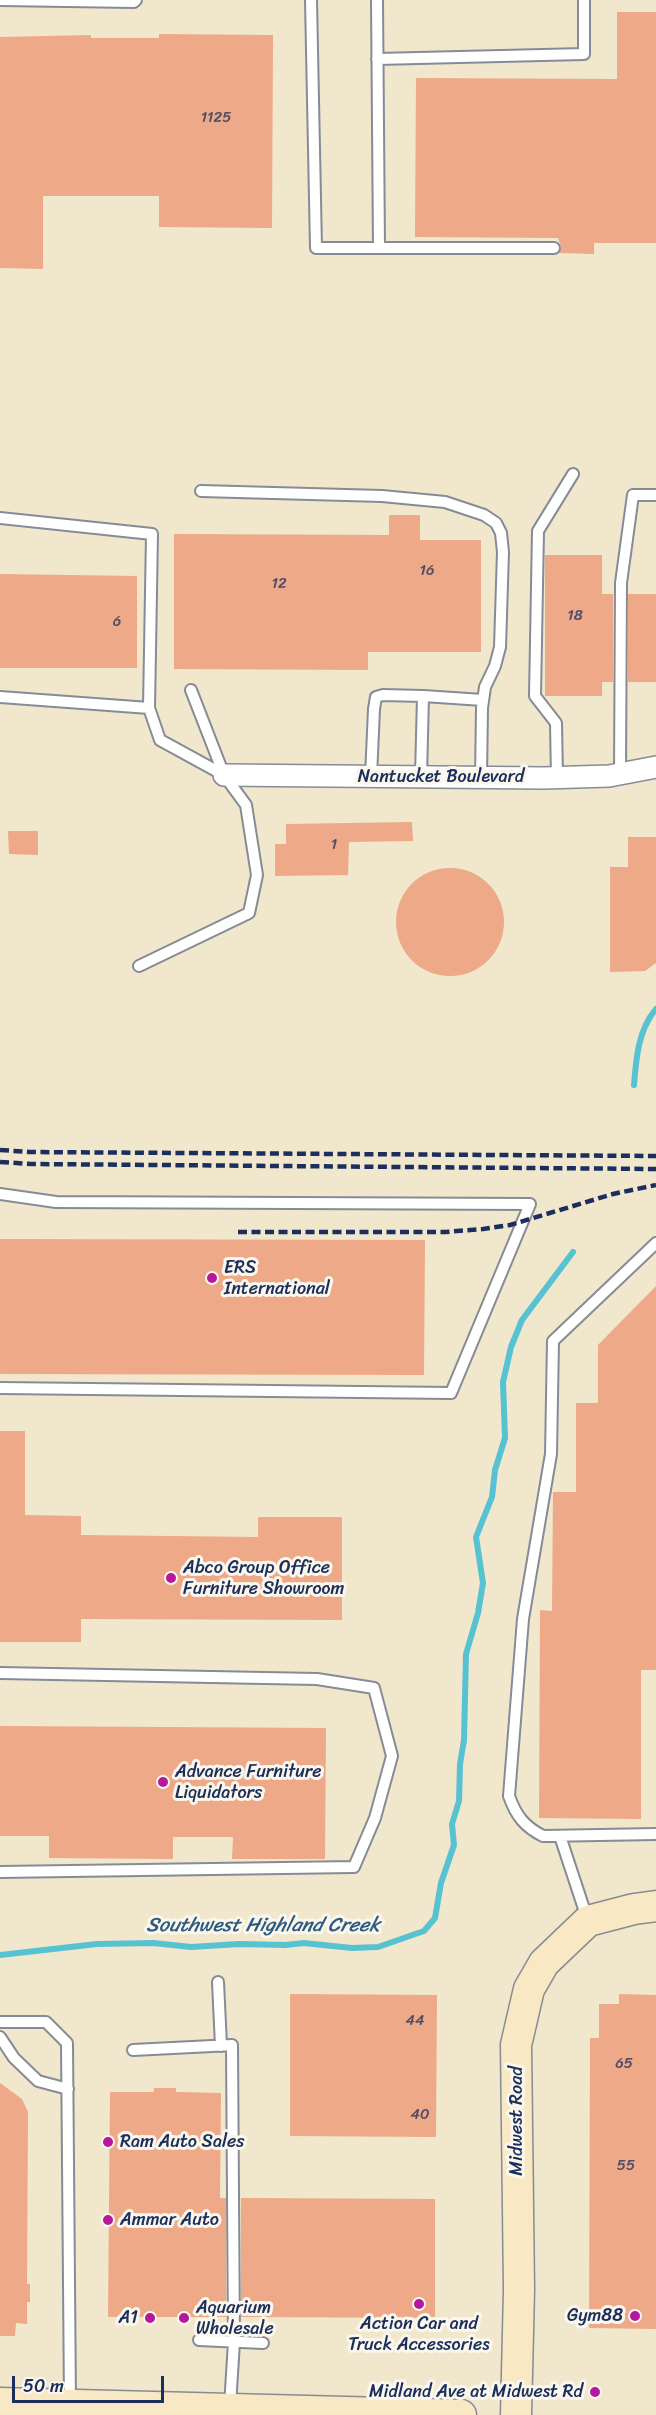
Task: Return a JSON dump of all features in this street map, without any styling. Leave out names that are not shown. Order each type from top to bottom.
[{"type":"street","name":"Nantucket Boulevard","points":[[224,775],[557,778],[621,774],[656,767]]},
{"type":"street","name":"Midwest Road","points":[[516,2415],[519,2290],[516,2045],[529,1989],[544,1963],[588,1921],[634,1909],[656,1906]]},
{"type":"street","points":[[0,2403],[460,2415]]},
{"type":"lane","points":[[0,0],[134,2],[136,0]]},
{"type":"lane","points":[[311,0],[316,248],[554,248]]},
{"type":"lane","points":[[377,0],[379,248]]},
{"type":"lane","points":[[377,59],[584,54],[584,0]]},
{"type":"lane","points":[[557,778],[556,723],[535,696],[538,531],[573,474]]},
{"type":"lane","points":[[201,491],[382,496],[445,501],[484,515],[496,523],[501,533],[503,552],[500,647],[495,666],[485,687],[483,700],[481,778]]},
{"type":"lane","points":[[621,774],[621,583],[633,495],[656,495]]},
{"type":"lane","points":[[0,518],[152,534],[149,708],[160,740],[224,775]]},
{"type":"lane","points":[[140,966],[249,913],[257,875],[246,805],[224,775],[191,690]]},
{"type":"lane","points":[[371,777],[376,698],[383,695],[483,700]]},
{"type":"lane","points":[[421,777],[423,696]]},
{"type":"lane","points":[[0,697],[149,708]]},
{"type":"lane","points":[[0,1194],[56,1202],[530,1204],[451,1393],[0,1388]]},
{"type":"lane","points":[[656,1243],[553,1341],[550,1454],[523,1619],[509,1796],[516,1814],[530,1830],[543,1836],[656,1834]]},
{"type":"lane","points":[[0,1673],[318,1678],[374,1688],[392,1756],[375,1818],[354,1867],[0,1872]]},
{"type":"lane","points":[[560,1836],[588,1921]]},
{"type":"lane","points":[[218,1982],[220,2046]]},
{"type":"lane","points":[[0,2022],[46,2022],[67,2043],[70,2405]]},
{"type":"lane","points":[[0,2037],[14,2058],[38,2081],[68,2090]]},
{"type":"lane","points":[[134,2049],[232,2045],[234,2342],[230,2409]]},
{"type":"lane","points":[[199,2340],[263,2343]]},
{"type":"building","points":[[617,12],[656,12],[656,243],[594,243],[594,254],[559,253],[561,247],[558,238],[415,237],[416,78],[617,79]]},
{"type":"building","points":[[159,34],[273,35],[272,228],[159,227],[159,196],[43,196],[43,269],[0,268],[0,37],[91,35],[91,38],[159,38]]},
{"type":"building","points":[[389,515],[420,515],[420,540],[481,540],[481,652],[368,652],[368,670],[174,669],[174,534],[389,535]]},
{"type":"building","points":[[545,555],[602,555],[602,594],[613,594],[613,682],[602,682],[602,696],[545,696]]},
{"type":"building","points":[[0,574],[137,576],[137,668],[0,668]]},
{"type":"building","points":[[628,594],[656,594],[656,682],[628,682]]},
{"type":"building","points":[[412,822],[413,841],[349,842],[348,875],[275,876],[275,844],[286,844],[286,824]]},
{"type":"building","points":[[8,831],[38,831],[38,855],[9,854]]},
{"type":"building","points":[[628,837],[656,837],[656,963],[645,971],[610,972],[610,867],[628,867]]},
{"type":"building","points":[[450,868],[471,872],[488,884],[500,901],[504,922],[500,943],[488,960],[471,972],[450,976],[429,972],[412,960],[400,943],[396,922],[400,901],[412,884],[429,872]]},
{"type":"building","name":"ERS International","points":[[0,1239],[425,1240],[424,1375],[0,1374]]},
{"type":"building","points":[[656,1286],[656,1670],[641,1670],[641,1819],[539,1818],[540,1610],[552,1611],[553,1492],[576,1492],[576,1403],[598,1403],[598,1345]]},
{"type":"building","name":"Abco Group Office Furniture Showroom","points":[[0,1431],[25,1431],[25,1515],[81,1516],[81,1535],[258,1537],[258,1517],[342,1517],[342,1620],[81,1619],[81,1642],[0,1642]]},
{"type":"building","name":"Advance Furniture Liquidators","points":[[0,1726],[326,1728],[325,1859],[232,1859],[233,1837],[173,1837],[173,1859],[49,1858],[49,1836],[0,1836]]},
{"type":"building","points":[[290,1994],[437,1995],[436,2137],[290,2136]]},
{"type":"building","points":[[619,1994],[656,1995],[656,2329],[589,2328],[590,2038],[599,2038],[599,2004],[619,2004]]},
{"type":"building","points":[[0,2083],[22,2099],[28,2112],[27,2284],[30,2284],[30,2302],[27,2302],[27,2324],[16,2323],[15,2336],[0,2336]]},
{"type":"building","points":[[154,2088],[176,2088],[176,2092],[221,2093],[220,2198],[226,2198],[226,2317],[108,2317],[110,2092],[154,2092]]},
{"type":"building","points":[[241,2198],[435,2199],[435,2318],[241,2317]]},
{"type":"waterway","name":"Southwest Highland Creek","points":[[634,1085],[642,1035],[656,1009]]},
{"type":"waterway","name":"Southwest Highland Creek","points":[[0,1955],[97,1944],[153,1943],[191,1947],[304,1943],[352,1948],[378,1947],[424,1931],[435,1918],[441,1883],[454,1845],[452,1824],[459,1801],[460,1764],[464,1740],[466,1654],[478,1613],[483,1583],[476,1537],[492,1497],[495,1470],[505,1438],[503,1382],[511,1347],[522,1320],[573,1252]]},
{"type":"railway","points":[[0,1150],[656,1156]]},
{"type":"railway","points":[[0,1162],[656,1169]]},
{"type":"railway","points":[[238,1232],[445,1232],[483,1229],[510,1225],[613,1194],[656,1185]]},
{"type":"place","name":"ERS International","points":[[212,1278]]},
{"type":"place","name":"Abco Group Office Furniture Showroom","points":[[171,1578]]},
{"type":"place","name":"Advance Furniture Liquidators","points":[[163,1782]]},
{"type":"place","name":"Ram Auto Sales","points":[[108,2142]]},
{"type":"place","name":"Ammar Auto","points":[[108,2220]]},
{"type":"place","name":"Action Car and Truck Accessories","points":[[419,2304]]},
{"type":"place","name":"Gym88","points":[[635,2316]]},
{"type":"place","name":"A1","points":[[150,2318]]},
{"type":"place","name":"Aquarium Wholesale","points":[[184,2318]]},
{"type":"place","name":"Midland Ave at Midwest Rd","points":[[595,2392]]}]
